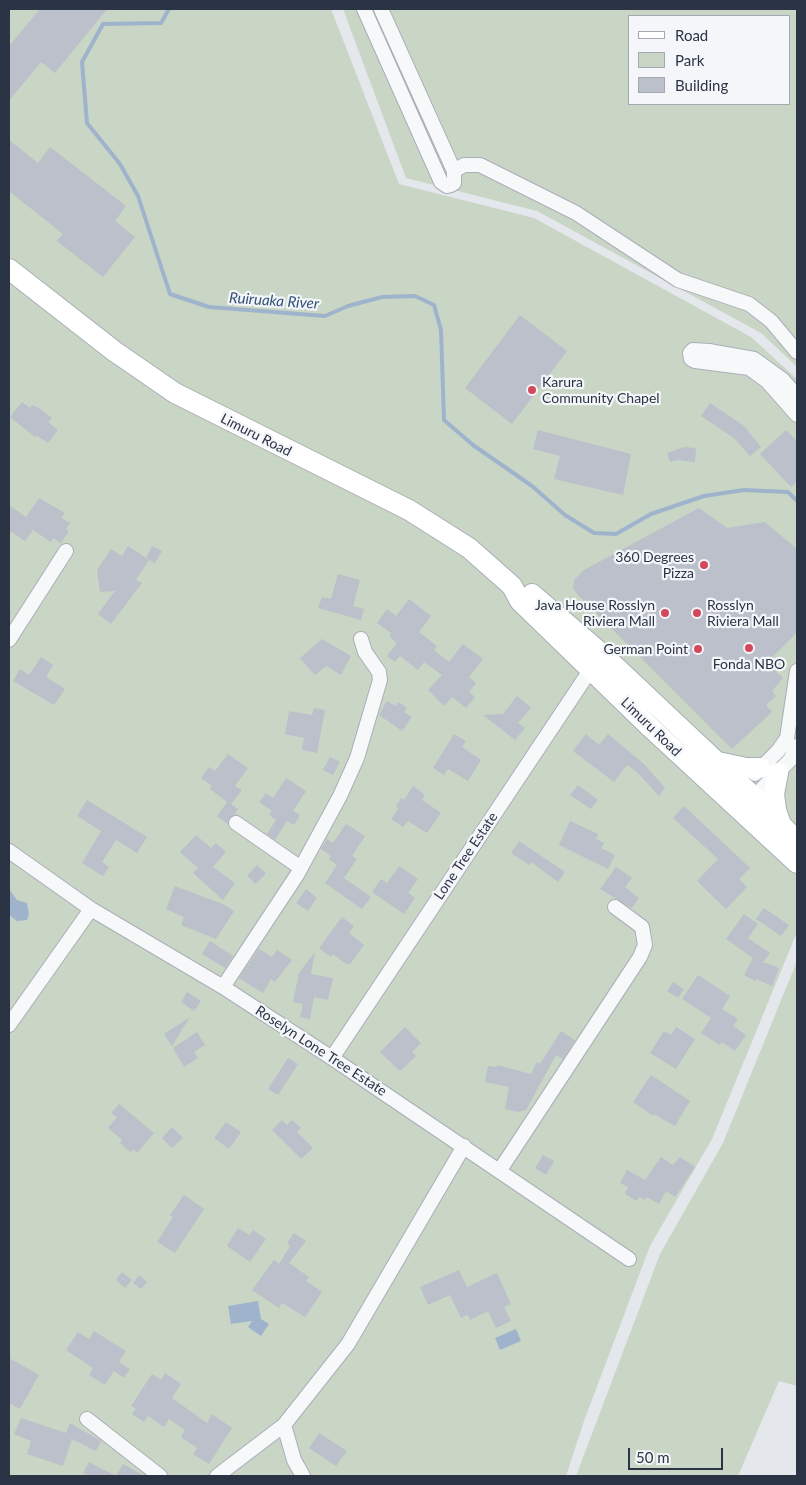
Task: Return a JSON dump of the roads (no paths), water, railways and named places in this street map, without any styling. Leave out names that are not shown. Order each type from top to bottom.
[{"type":"main road","name":"Limuru Road","points":[[9,269],[114,351],[175,394],[409,510],[469,548],[512,586],[520,601],[596,661],[716,761],[749,791],[797,841]]},
{"type":"main road","name":"Limuru Road","points":[[596,661],[735,807],[797,863]]},
{"type":"main road","points":[[716,761],[769,771],[780,823]]},
{"type":"street","points":[[364,9],[444,184],[447,186],[454,183],[454,171],[382,9]]},
{"type":"street","points":[[454,171],[464,165],[480,165],[576,213],[678,280],[749,304],[770,321],[797,352]]},
{"type":"street","points":[[797,396],[776,375],[754,359],[708,351],[694,350],[690,353],[691,359],[695,361],[749,368],[767,381],[797,415]]},
{"type":"street","points":[[9,640],[66,551]]},
{"type":"street","points":[[223,987],[301,868],[344,788],[357,758],[370,708],[380,680],[379,672],[365,652],[361,639]]},
{"type":"street","name":"Lone Tree Estate","points":[[332,1058],[596,661]]},
{"type":"street","points":[[769,771],[778,751],[787,738],[797,670]]},
{"type":"street","points":[[735,807],[769,771],[792,756],[797,746]]},
{"type":"street","points":[[236,823],[301,868]]},
{"type":"street","name":"Roselyn Lone Tree Estate","points":[[9,851],[91,909],[223,987],[332,1058],[629,1259]]},
{"type":"street","points":[[500,1170],[640,958],[645,944],[642,927],[615,907]]},
{"type":"street","points":[[9,1026],[91,909]]},
{"type":"street","points":[[217,1476],[284,1425],[348,1344],[464,1146]]},
{"type":"street","points":[[87,1419],[160,1476]]},
{"type":"street","points":[[284,1425],[294,1460],[303,1476]]},
{"type":"water","points":[[9,889],[17,900],[27,903],[29,914],[27,920],[17,921],[9,915]]},
{"type":"water","points":[[258,1301],[261,1319],[269,1324],[261,1336],[248,1327],[252,1321],[231,1324],[228,1306]]},
{"type":"water","points":[[516,1329],[521,1341],[500,1350],[495,1338]]},
{"type":"waterway","name":"Ruiruaka River","points":[[169,9],[161,23],[103,24],[82,62],[87,123],[120,164],[138,196],[170,294],[209,307],[325,316],[348,306],[382,297],[415,296],[434,305],[441,330],[444,420],[473,445],[532,486],[565,515],[594,533],[616,534],[651,514],[704,496],[744,490],[788,492],[797,501]]},
{"type":"place","name":"Karura Community Chapel","points":[[532,390]]},
{"type":"place","name":"360 Degrees Pizza","points":[[704,565]]},
{"type":"place","name":"Java House Rosslyn Riviera Mall","points":[[665,613]]},
{"type":"place","name":"Rosslyn Riviera Mall","points":[[697,613]]},
{"type":"place","name":"Fonda NBO","points":[[749,648]]},
{"type":"place","name":"German Point","points":[[698,649]]}]
